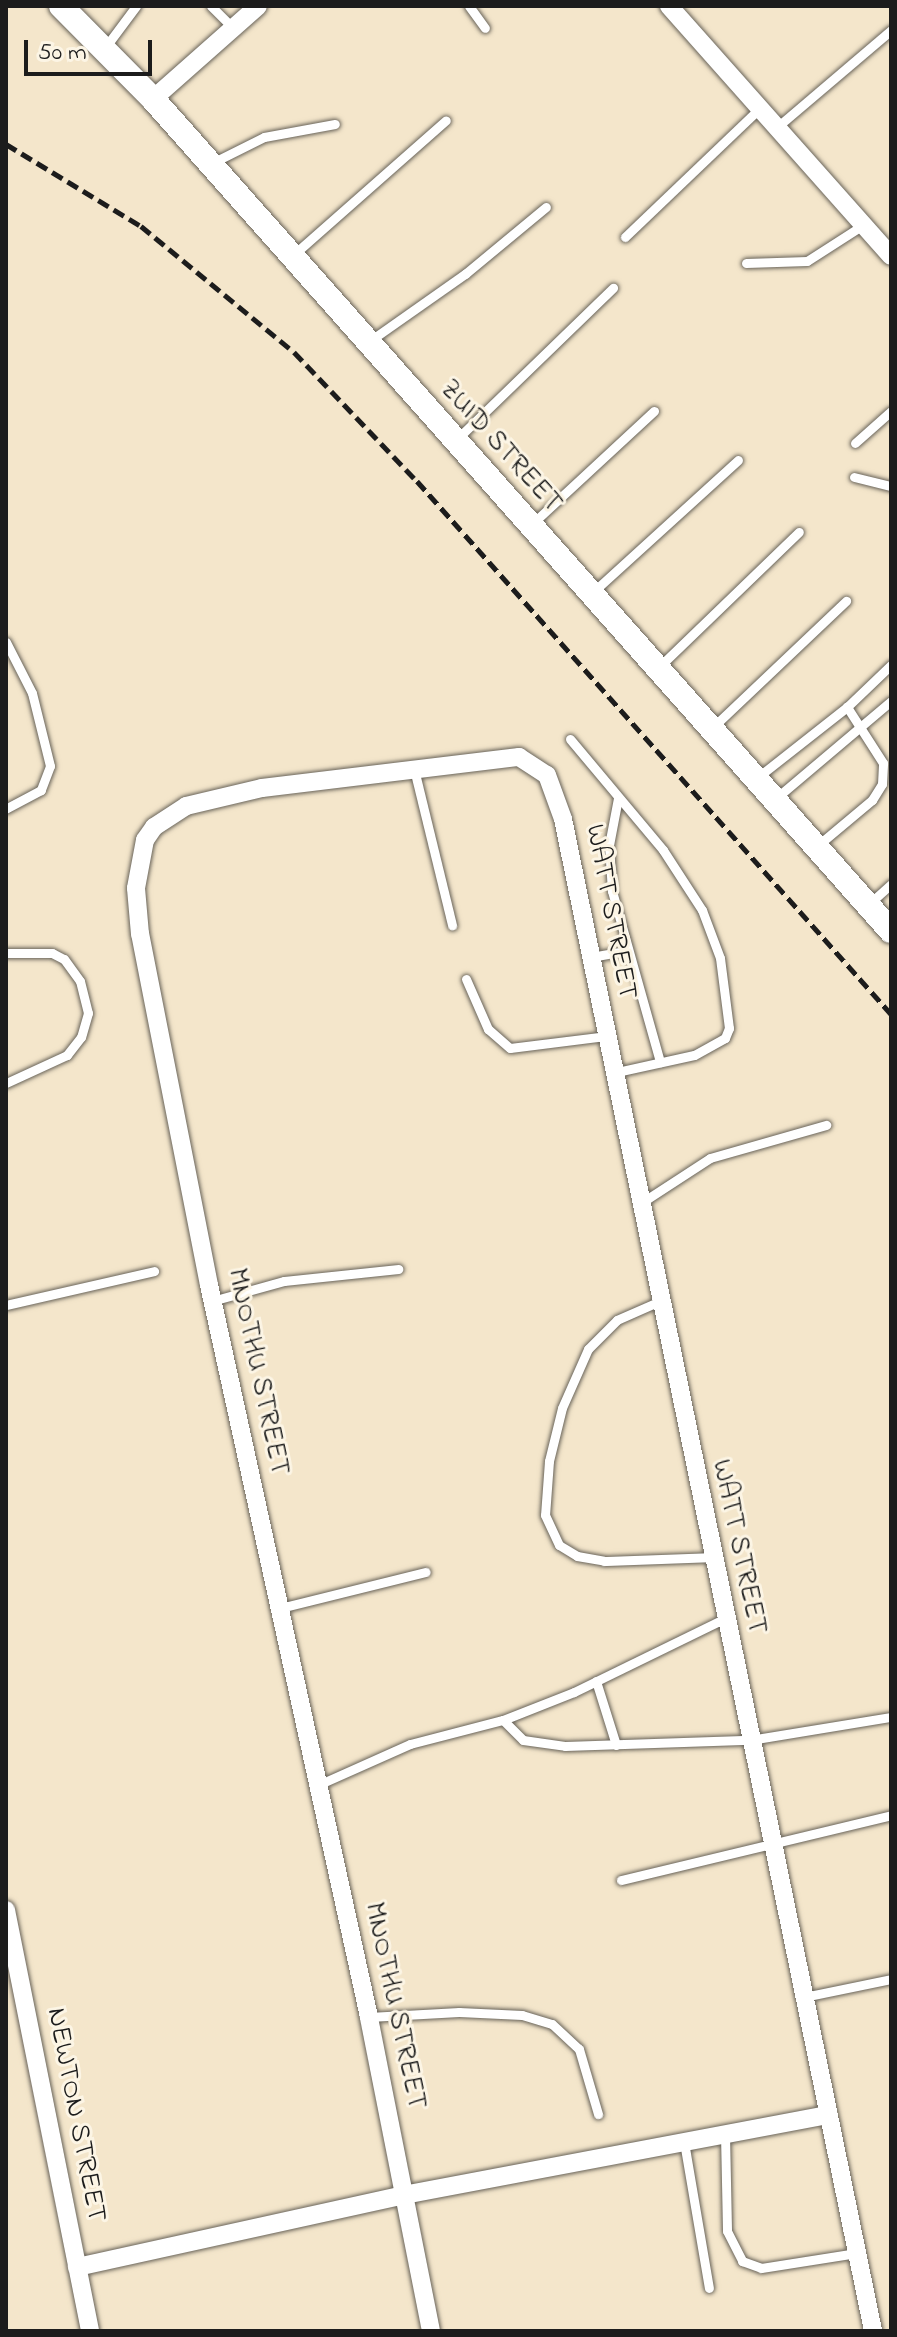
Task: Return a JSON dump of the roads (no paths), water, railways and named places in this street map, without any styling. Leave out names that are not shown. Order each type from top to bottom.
[{"type":"street","name":"ZUID STREET","points":[[61,6],[153,99],[891,931]]},
{"type":"street","points":[[153,99],[258,6]]},
{"type":"street","points":[[669,6],[891,256]]},
{"type":"street","name":"MNOTHU STREET","points":[[431,2331],[369,2017],[212,1301],[140,934],[136,888],[145,840],[168,816],[219,795],[519,757],[547,775]]},
{"type":"street","name":"WATT STREET","points":[[547,775],[563,819],[711,1557],[873,2331]]},
{"type":"street","name":"NEWTON STREET","points":[[6,1910],[90,2331]]},
{"type":"street","points":[[77,2267],[404,2195],[829,2115]]},
{"type":"lane","points":[[104,49],[136,6]]},
{"type":"lane","points":[[211,6],[233,28]]},
{"type":"lane","points":[[469,6],[485,28]]},
{"type":"lane","points":[[776,128],[891,30]]},
{"type":"lane","points":[[625,237],[759,109]]},
{"type":"lane","points":[[292,256],[446,120]]},
{"type":"lane","points":[[211,164],[264,137],[335,124]]},
{"type":"lane","points":[[368,343],[465,274],[546,207]]},
{"type":"lane","points":[[746,263],[807,261],[863,225]]},
{"type":"lane","points":[[454,441],[613,288]]},
{"type":"lane","points":[[530,526],[654,411]]},
{"type":"lane","points":[[855,443],[891,411]]},
{"type":"lane","points":[[591,594],[738,460]]},
{"type":"lane","points":[[854,477],[891,486]]},
{"type":"lane","points":[[657,668],[799,532]]},
{"type":"lane","points":[[712,728],[846,601]]},
{"type":"lane","points":[[6,642],[32,693],[50,766],[41,790],[6,809]]},
{"type":"lane","points":[[756,778],[847,707],[891,665]]},
{"type":"lane","points":[[775,799],[891,701]]},
{"type":"lane","points":[[817,846],[872,800],[882,784],[883,763],[847,707]]},
{"type":"lane","points":[[570,739],[663,850],[702,910],[720,958],[729,1028],[725,1038],[704,1051],[613,1073]]},
{"type":"lane","points":[[414,768],[452,925]]},
{"type":"lane","points":[[618,798],[609,866],[625,951],[660,1062]]},
{"type":"lane","points":[[868,905],[891,884]]},
{"type":"lane","points":[[591,957],[625,951]]},
{"type":"lane","points":[[6,953],[52,953],[64,959],[80,981],[88,1013],[81,1037],[67,1055],[6,1083]]},
{"type":"lane","points":[[466,979],[488,1029],[510,1048],[607,1036]]},
{"type":"lane","points":[[641,1203],[710,1158],[826,1125]]},
{"type":"lane","points":[[212,1301],[284,1281],[398,1269]]},
{"type":"lane","points":[[6,1305],[154,1271]]},
{"type":"lane","points":[[660,1301],[617,1320],[588,1349],[562,1408],[549,1461],[545,1515],[559,1545],[577,1556],[604,1561],[711,1557]]},
{"type":"lane","points":[[280,1608],[426,1572]]},
{"type":"lane","points":[[318,1785],[410,1744],[503,1720],[596,1681],[724,1619]]},
{"type":"lane","points":[[596,1681],[616,1745]]},
{"type":"lane","points":[[503,1720],[532,1742],[616,1745],[750,1740],[891,1717]]},
{"type":"lane","points":[[621,1880],[891,1815]]},
{"type":"lane","points":[[804,1997],[891,1979]]},
{"type":"lane","points":[[369,2017],[459,2012],[522,2015],[552,2024],[579,2049],[598,2114]]},
{"type":"lane","points":[[725,2134],[727,2231],[742,2261],[761,2268],[857,2253]]},
{"type":"lane","points":[[684,2142],[709,2288]]},
{"type":"railway","points":[[6,144],[141,226],[294,352],[417,481],[891,1014]]}]
